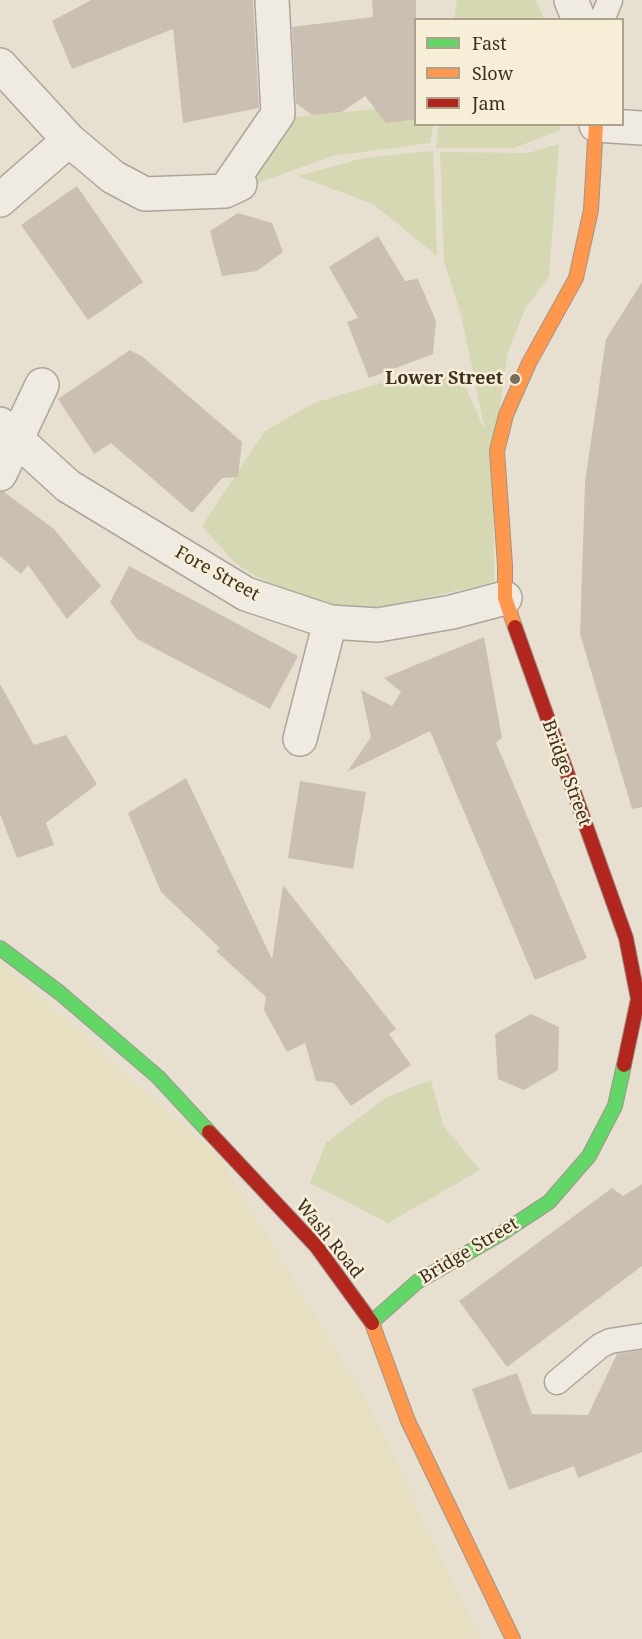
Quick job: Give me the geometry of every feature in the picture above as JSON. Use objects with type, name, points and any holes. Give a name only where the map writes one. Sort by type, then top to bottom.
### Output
[{"type":"street","points":[[0,65],[69,140],[113,177],[145,194],[232,187],[278,114],[272,0]]},
{"type":"street","points":[[571,0],[578,18]]},
{"type":"street","name":"Bridge Street","points":[[372,1322],[417,1282],[502,1233],[549,1202],[589,1156],[615,1106],[638,999],[626,938],[505,598],[497,451],[506,415],[576,278],[591,210],[596,126]]},
{"type":"street","points":[[611,126],[642,128]]},
{"type":"street","points":[[0,200],[69,140]]},
{"type":"street","points":[[0,474],[9,431],[42,385]]},
{"type":"street","name":"Fore Street","points":[[9,431],[68,486],[246,594],[330,622],[378,625],[452,612],[505,598]]},
{"type":"street","points":[[300,740],[330,622]]},
{"type":"street","name":"Wash Road","points":[[0,948],[60,993],[158,1077],[316,1246],[372,1322],[408,1421],[513,1639]]},
{"type":"lane","points":[[603,18],[610,0]]},
{"type":"lane","points":[[557,1382],[600,1346],[610,1341],[642,1336]]},
{"type":"shaded area","points":[[0,960],[221,1159],[370,1406],[480,1639],[0,1639]]},
{"type":"green space","points":[[457,0],[536,0],[544,18],[454,18]]},
{"type":"green space","points":[[414,99],[414,126],[433,126],[430,143],[333,156],[234,191],[286,118],[412,105]]},
{"type":"green space","points":[[439,126],[559,126],[560,130],[514,148],[436,148]]},
{"type":"green space","points":[[559,144],[549,277],[526,307],[507,355],[493,457],[494,582],[386,607],[310,608],[236,564],[202,526],[265,431],[314,403],[384,382],[435,372],[465,386],[485,431],[461,315],[444,261],[440,152],[528,153]]},
{"type":"green space","points":[[433,151],[437,256],[373,204],[298,176],[364,158]]},
{"type":"green space","points":[[431,1080],[443,1125],[480,1170],[388,1223],[310,1183],[326,1143],[387,1097]]},
{"type":"building","points":[[91,0],[253,0],[259,108],[183,123],[173,29],[72,69],[52,21]]},
{"type":"building","points":[[372,0],[416,0],[414,119],[386,123],[365,96],[342,112],[312,115],[296,103],[292,27],[373,17]]},
{"type":"building","points":[[77,186],[143,282],[88,320],[21,225]]},
{"type":"building","points":[[238,213],[272,223],[283,252],[257,271],[222,276],[210,231]]},
{"type":"building","points":[[378,236],[405,281],[418,279],[436,321],[433,354],[369,378],[347,322],[358,318],[329,267]]},
{"type":"building","points":[[642,282],[642,807],[632,809],[580,634],[585,482],[606,339]]},
{"type":"building","points":[[130,350],[143,357],[242,442],[238,477],[222,478],[192,513],[111,443],[94,454],[58,399]]},
{"type":"building","points":[[0,492],[4,492],[54,529],[101,586],[67,619],[28,565],[21,574],[0,556]]},
{"type":"building","points":[[129,566],[298,656],[270,709],[137,639],[110,602]]},
{"type":"building","points":[[484,637],[502,738],[496,743],[587,958],[535,980],[430,731],[347,772],[371,737],[361,690],[392,706],[401,692],[384,678]]},
{"type":"building","points":[[0,684],[34,745],[66,735],[97,784],[46,823],[54,845],[17,858],[0,814]]},
{"type":"building","points":[[186,778],[272,959],[283,885],[396,1029],[389,1034],[411,1065],[351,1106],[334,1083],[316,1081],[305,1043],[287,1052],[264,1010],[266,997],[216,951],[220,948],[161,892],[128,813]]},
{"type":"building","points":[[300,781],[366,792],[353,869],[288,858]]},
{"type":"building","points":[[531,1014],[559,1027],[558,1070],[524,1090],[498,1079],[495,1034]]},
{"type":"building","points":[[642,1184],[642,1266],[507,1367],[459,1301],[612,1188],[623,1196]]},
{"type":"building","points":[[642,1350],[642,1452],[578,1478],[574,1466],[509,1490],[472,1389],[517,1373],[532,1414],[588,1415],[617,1354]]},
{"type":"traffic: fast","points":[[0,948],[60,993],[158,1077],[209,1132]]},
{"type":"traffic: fast","points":[[372,1322],[417,1282],[502,1233],[549,1202],[589,1156],[615,1106],[624,1065]]},
{"type":"traffic: slow","points":[[515,627],[505,598],[497,451],[506,415],[529,363],[576,278],[591,210],[596,126]]},
{"type":"traffic: slow","points":[[372,1323],[408,1421],[513,1639]]},
{"type":"traffic: jam","points":[[515,627],[626,938],[638,999],[624,1065]]},
{"type":"traffic: jam","points":[[209,1132],[316,1246],[372,1323]]},
{"type":"place","name":"Lower Street","points":[[515,379]]}]
